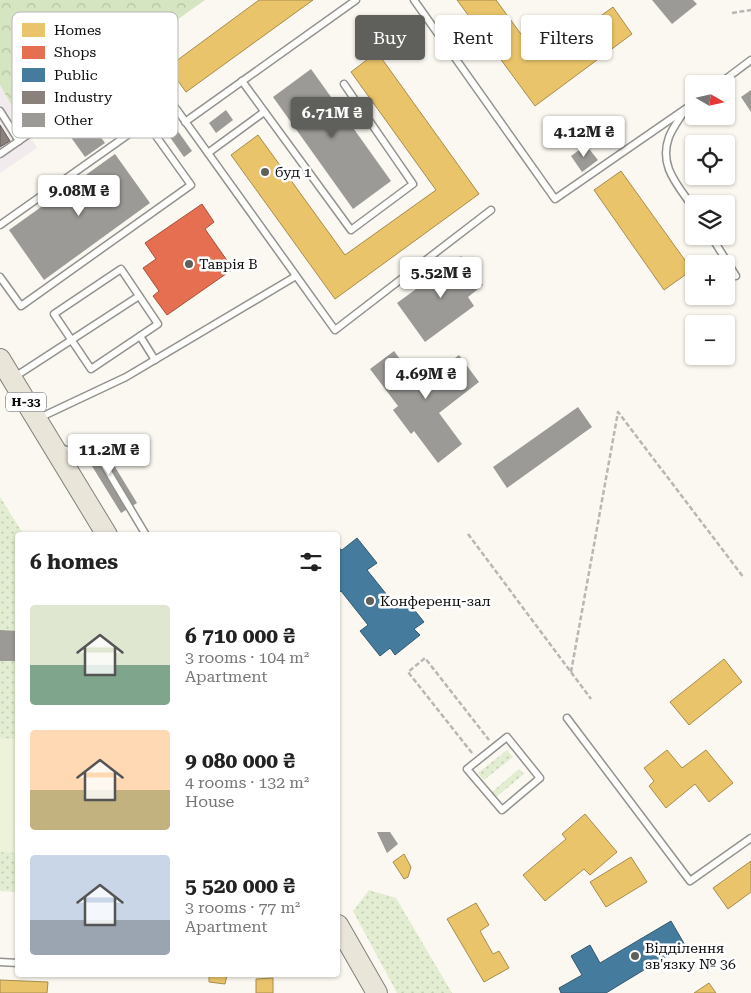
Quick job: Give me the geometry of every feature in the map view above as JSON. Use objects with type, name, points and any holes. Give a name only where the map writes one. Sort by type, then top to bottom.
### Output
[{"type":"main road","name":"Н-33","points":[[0,359],[105,532]]},
{"type":"main road","points":[[340,928],[377,993]]},
{"type":"lane","points":[[185,122],[356,0]]},
{"type":"lane","points":[[414,0],[555,199],[684,110]]},
{"type":"lane","points":[[731,75],[751,60]]},
{"type":"lane","points":[[242,81],[351,230],[413,184],[344,84]]},
{"type":"lane","points":[[684,110],[669,136],[665,160],[668,170],[685,196]]},
{"type":"lane","points":[[0,111],[12,131]]},
{"type":"lane","points":[[178,112],[336,330],[491,210]]},
{"type":"lane","points":[[208,153],[264,112]]},
{"type":"lane","points":[[0,154],[22,138]]},
{"type":"lane","points":[[0,226],[124,138]]},
{"type":"lane","points":[[0,277],[21,306],[191,185],[157,138]]},
{"type":"lane","points":[[717,245],[736,276]]},
{"type":"lane","points":[[121,269],[158,324],[140,336],[91,369],[54,314],[121,269]]},
{"type":"lane","points":[[36,419],[126,377],[296,276]]},
{"type":"lane","points":[[12,379],[140,296]]},
{"type":"lane","points":[[140,336],[155,360]]},
{"type":"lane","points":[[52,445],[103,463],[144,532]]},
{"type":"lane","points":[[567,718],[690,881],[751,838]]},
{"type":"lane","points":[[507,737],[540,778],[502,810],[468,769],[478,761],[507,737]]},
{"type":"lane","points":[[0,962],[15,963]]},
{"type":"path","points":[[732,13],[751,10]]},
{"type":"path","points":[[571,672],[618,412],[744,578]]},
{"type":"path","points":[[468,534],[592,699]]},
{"type":"path","points":[[478,761],[408,672],[425,658],[495,747]]},
{"type":"shaded area","points":[[0,85],[12,105],[12,138],[31,138],[37,148],[0,173]]},
{"type":"green space","points":[[0,0],[205,0],[178,19],[178,12],[12,12],[12,106],[0,85]]},
{"type":"green space","points":[[0,497],[22,532],[15,532],[15,892],[0,891]]},
{"type":"green space","points":[[0,738],[15,739],[15,853],[0,852]]},
{"type":"green space","points":[[507,750],[513,757],[484,780],[478,773]]},
{"type":"green space","points":[[519,769],[524,774],[496,797],[492,792]]},
{"type":"green space","points":[[369,890],[396,898],[452,993],[397,993],[353,911]]},
{"type":"building: Homes","points":[[259,0],[313,0],[186,92],[178,81],[178,60]]},
{"type":"building: Homes","points":[[457,0],[496,0],[507,15],[468,15]]},
{"type":"building: Homes","points":[[613,7],[632,34],[612,49],[612,15],[602,15]]},
{"type":"building: Homes","points":[[511,20],[521,34],[521,60],[597,60],[535,106],[501,60],[511,60]]},
{"type":"building: Homes","name":"буд 1","points":[[367,60],[383,60],[479,194],[335,299],[231,155],[258,135],[345,255],[436,190],[351,72]]},
{"type":"building: Homes","points":[[621,171],[685,260],[685,275],[664,290],[594,190]]},
{"type":"building: Homes","points":[[724,659],[742,682],[689,725],[670,702]]},
{"type":"building: Homes","points":[[667,750],[682,768],[706,750],[733,783],[709,802],[695,784],[666,808],[649,786],[654,781],[644,768]]},
{"type":"building: Homes","points":[[585,814],[617,852],[590,875],[584,869],[545,901],[523,875],[566,839],[562,834]]},
{"type":"building: Homes","points":[[404,854],[411,867],[408,877],[404,879],[393,862]]},
{"type":"building: Homes","points":[[631,857],[647,882],[606,907],[590,882]]},
{"type":"building: Homes","points":[[751,861],[751,892],[728,909],[713,888]]},
{"type":"building: Homes","points":[[476,903],[489,925],[480,931],[493,954],[499,951],[509,968],[484,982],[447,919]]},
{"type":"building: Homes","points":[[209,977],[227,977],[225,984],[209,982]]},
{"type":"building: Homes","points":[[273,978],[273,993],[256,993],[256,979]]},
{"type":"building: Homes","points":[[0,980],[48,982],[47,993],[0,993]]},
{"type":"building: Homes","points":[[709,983],[716,993],[694,993]]},
{"type":"building: Shops","name":"Таврія В","points":[[202,204],[214,222],[205,229],[233,269],[167,315],[153,296],[159,291],[143,268],[156,259],[145,243]]},
{"type":"building: Public","name":"Конференц-зал","points":[[357,538],[377,563],[367,570],[395,605],[404,597],[424,622],[414,629],[420,635],[395,655],[390,648],[380,656],[360,631],[368,625],[340,592],[340,549],[342,550]]},
{"type":"building: Public","points":[[671,921],[685,945],[606,993],[561,993],[559,988],[582,975],[571,956],[590,945],[600,963]]},
{"type":"building: Industry","points":[[0,125],[10,141],[0,147]]},
{"type":"building: Other","points":[[652,0],[693,0],[697,4],[672,24]]},
{"type":"building: Other","points":[[311,69],[391,181],[353,209],[273,97]]},
{"type":"building: Other","points":[[751,90],[751,112],[741,97]]},
{"type":"building: Other","points":[[226,110],[233,120],[216,133],[209,123]]},
{"type":"building: Other","points":[[178,131],[192,151],[184,157],[170,138],[178,138]]},
{"type":"building: Other","points":[[71,138],[101,138],[105,143],[85,157]]},
{"type":"building: Other","points":[[586,145],[598,160],[582,172],[571,156]]},
{"type":"building: Other","points":[[115,154],[150,203],[44,280],[9,230]]},
{"type":"building: Other","points":[[461,256],[483,285],[468,297],[474,306],[425,342],[397,303]]},
{"type":"building: Other","points":[[394,351],[419,385],[459,355],[479,382],[439,413],[462,444],[438,463],[414,431],[411,434],[393,410],[398,406],[370,369]]},
{"type":"building: Other","points":[[578,407],[592,427],[507,488],[493,467]]},
{"type":"building: Other","points":[[98,439],[137,503],[121,513],[82,450]]},
{"type":"building: Other","points":[[0,630],[15,631],[15,661],[0,661]]},
{"type":"building: Other","points":[[377,832],[390,832],[398,844],[387,853]]},
{"type":"place","name":"буд 1","points":[[265,172]]},
{"type":"place","name":"Таврія В","points":[[189,264]]},
{"type":"place","name":"Конференц-зал","points":[[370,601]]},
{"type":"place","name":"Відділення зв'язку № 36","points":[[635,956]]}]
